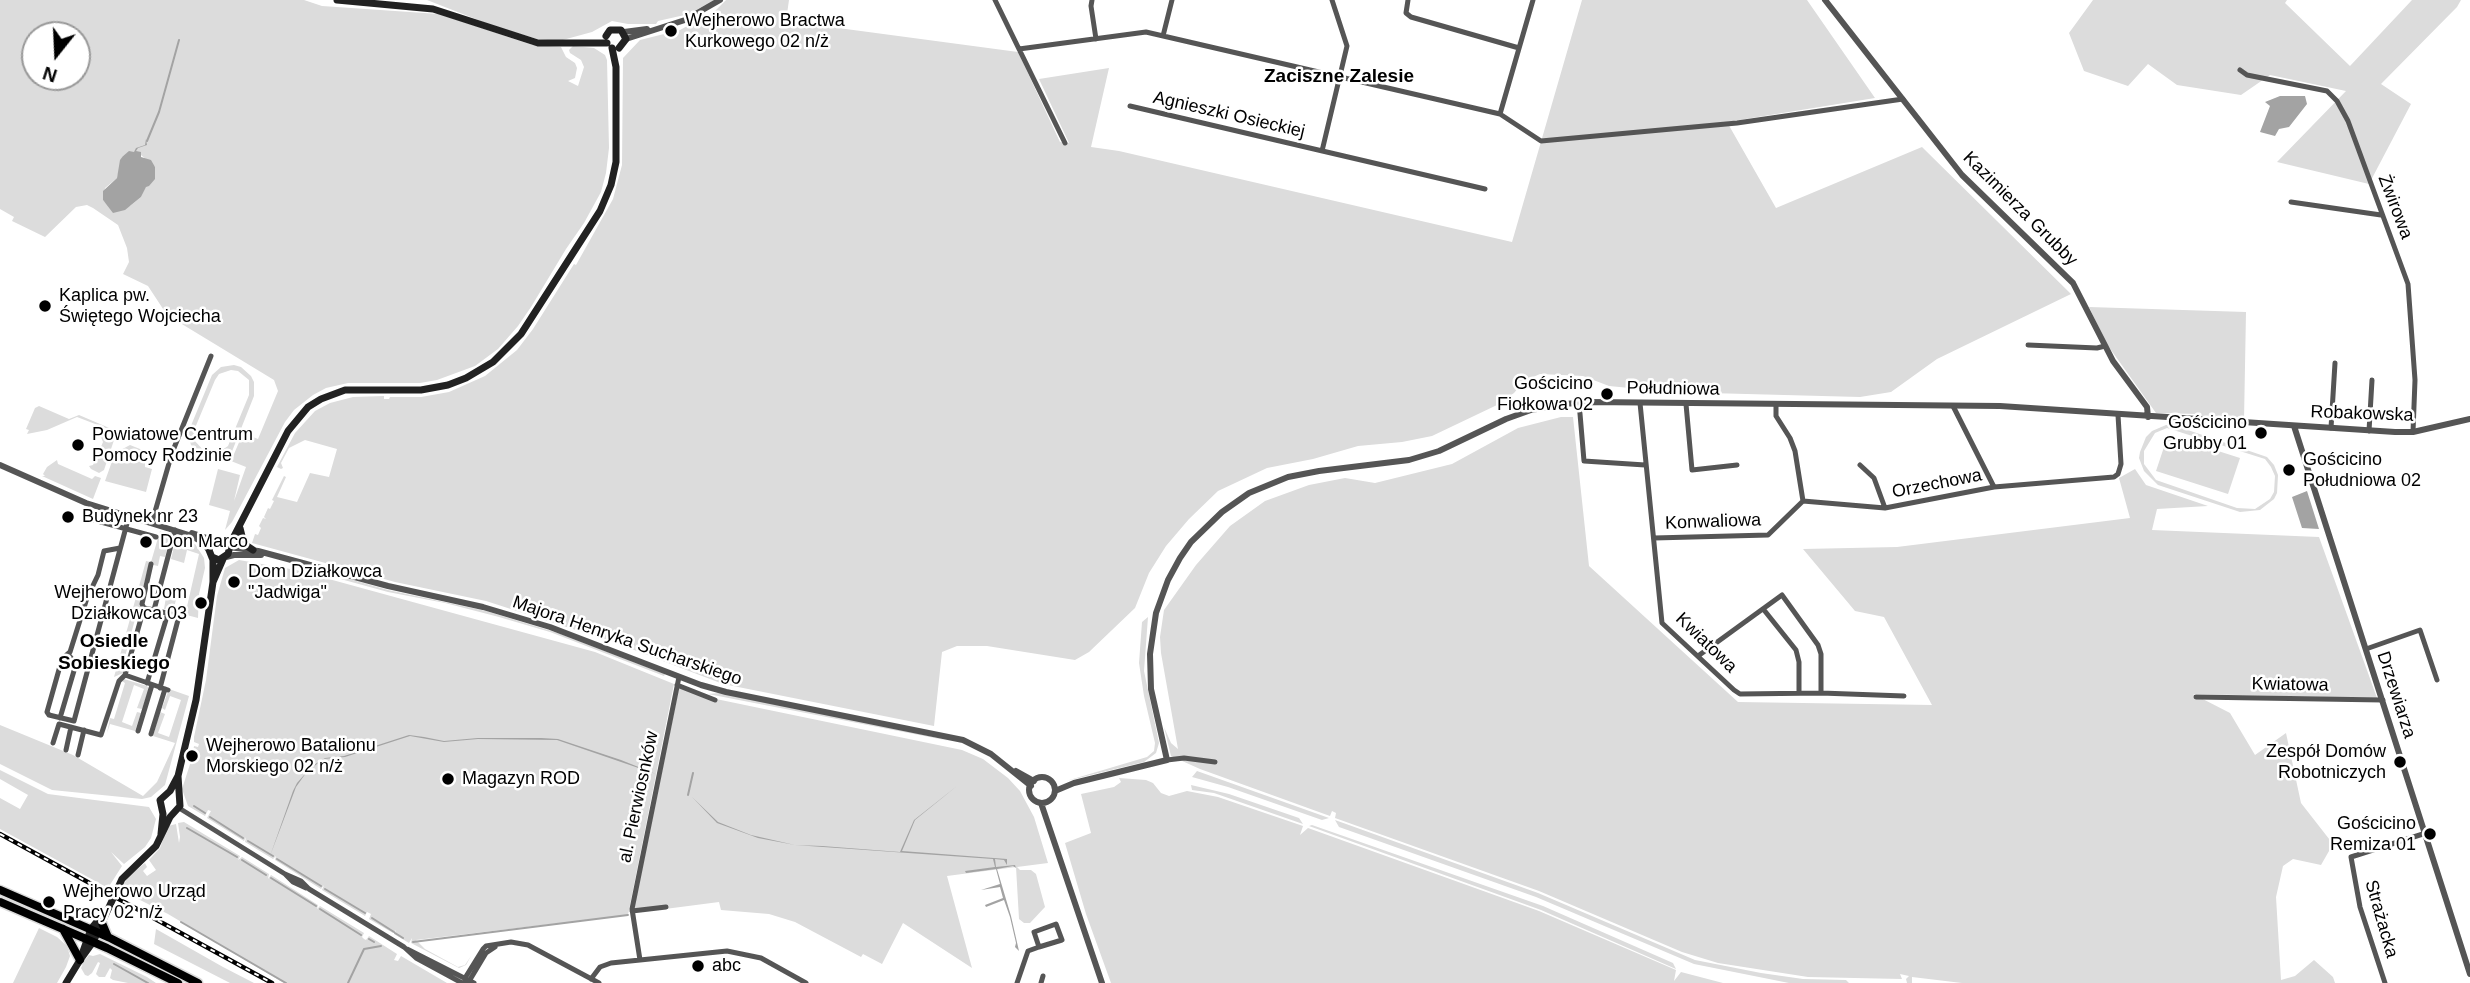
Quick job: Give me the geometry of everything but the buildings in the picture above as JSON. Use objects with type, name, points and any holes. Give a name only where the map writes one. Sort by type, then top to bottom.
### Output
[{"type":"main road","points":[[212,583],[288,431],[303,411],[317,401],[345,390],[421,390],[448,385],[493,362],[517,340],[609,193],[615,162],[616,67],[611,43],[614,28],[625,36],[611,43],[538,43],[433,9],[337,0]]},
{"type":"main road","points":[[161,834],[161,797],[169,793],[178,776],[196,700],[212,583],[211,544],[239,525]]},
{"type":"main road","points":[[239,525],[242,538],[253,550]]},
{"type":"main road","points":[[218,540],[229,547]]},
{"type":"main road","points":[[211,554],[224,558]]},
{"type":"main road","points":[[66,983],[122,878],[151,852],[177,810],[178,776]]},
{"type":"main road","points":[[169,793],[179,798]]},
{"type":"main road","points":[[162,808],[166,812],[177,810]]},
{"type":"main road","points":[[0,890],[108,937],[198,983]]},
{"type":"main road","points":[[0,902],[178,983]]},
{"type":"main road","points":[[94,931],[102,923],[105,912]]},
{"type":"main road","points":[[102,923],[108,937]]},
{"type":"main road","points":[[63,929],[79,960]]},
{"type":"street","points":[[625,36],[685,20],[720,0]]},
{"type":"street","points":[[995,0],[1065,143]]},
{"type":"street","points":[[1092,0],[1096,39]]},
{"type":"street","points":[[1163,36],[1171,0]]},
{"type":"street","points":[[1322,151],[1347,46],[1332,0]]},
{"type":"street","points":[[1408,0],[1406,13],[1411,17],[1519,48]]},
{"type":"street","points":[[1500,114],[1533,0]]},
{"type":"street","name":"Kazimierza Grubby","points":[[1825,0],[1962,175],[2073,283],[2105,346],[2147,407],[2148,417]]},
{"type":"street","points":[[1019,49],[1146,32],[1500,114],[1541,142],[1714,126],[1903,99]]},
{"type":"street","name":"Żwirowa","points":[[2240,70],[2247,75],[2327,91],[2337,101],[2348,121],[2408,284],[2415,380],[2413,432]]},
{"type":"street","name":"Agnieszki Osieckiej","points":[[1130,106],[1485,189]]},
{"type":"street","points":[[2291,202],[2381,215]]},
{"type":"street","points":[[2028,345],[2097,348],[2105,346]]},
{"type":"street","points":[[152,522],[172,453],[211,356]]},
{"type":"street","points":[[2331,428],[2335,363]]},
{"type":"street","points":[[2369,431],[2372,380]]},
{"type":"street","points":[[1579,402],[1584,461],[1645,465]]},
{"type":"street","name":"Południowa","points":[[1167,760],[1152,689],[1151,640],[1160,601],[1180,558],[1212,520],[1249,494],[1276,481],[1302,474],[1409,460],[1439,451],[1518,414],[1579,402],[2000,406],[2294,426]]},
{"type":"street","name":"Kwiatowa","points":[[1640,403],[1662,623],[1740,694],[1904,696]]},
{"type":"street","points":[[1686,404],[1692,470],[1737,465]]},
{"type":"street","points":[[1776,405],[1776,416],[1795,451],[1803,501]]},
{"type":"street","points":[[1953,406],[1994,487]]},
{"type":"street","name":"Orzechowa","points":[[1803,501],[1885,508],[1994,487],[2114,477],[2121,464],[2118,415]]},
{"type":"street","name":"Robakowska","points":[[2294,426],[2413,432],[2470,419]]},
{"type":"street","name":"Drzewiarza","points":[[2294,426],[2470,974]]},
{"type":"street","points":[[0,465],[91,505],[197,538],[211,554]]},
{"type":"street","points":[[1860,465],[1874,478],[1885,508]]},
{"type":"street","name":"Konwaliowa","points":[[1654,538],[1768,536],[1803,501]]},
{"type":"street","points":[[91,505],[88,515],[90,519],[156,537]]},
{"type":"street","points":[[120,548],[106,548],[103,551],[98,575],[68,654],[62,660],[47,712],[49,715],[74,721],[129,516]]},
{"type":"street","points":[[178,531],[218,540]]},
{"type":"street","points":[[154,610],[178,531]]},
{"type":"street","name":"Majora Henryka Sucharskiego","points":[[229,547],[270,554],[388,586],[452,598],[528,620],[590,641],[680,677],[734,694],[951,737],[975,745],[1033,783]]},
{"type":"street","name":"Majora Henryka Sucharskiego","points":[[224,558],[237,554],[270,554]]},
{"type":"street","points":[[53,743],[59,724],[102,734],[119,681],[125,674],[144,608],[142,603],[152,564]]},
{"type":"street","points":[[1698,656],[1782,595],[1818,645],[1821,654],[1821,693]]},
{"type":"street","points":[[144,608],[179,616],[164,689],[151,734]]},
{"type":"street","points":[[1764,610],[1796,650],[1799,662],[1799,693]]},
{"type":"street","points":[[138,731],[168,613]]},
{"type":"street","points":[[2366,649],[2420,630],[2437,680]]},
{"type":"street","points":[[60,718],[76,664],[68,654]]},
{"type":"street","points":[[125,674],[164,689]]},
{"type":"street","name":"al. Pierwiosnków","points":[[639,960],[633,913],[637,879],[680,677]]},
{"type":"street","points":[[677,685],[715,700]]},
{"type":"street","name":"Kwiatowa","points":[[2196,697],[2383,700]]},
{"type":"street","points":[[66,750],[71,727]]},
{"type":"street","points":[[78,755],[84,730]]},
{"type":"street","points":[[1055,788],[1167,760],[1181,758],[1215,762]]},
{"type":"street","points":[[1044,803],[1032,797],[1033,783],[1045,778],[1055,788]]},
{"type":"street","points":[[1044,803],[1053,797],[1055,788]]},
{"type":"street","points":[[1044,803],[1048,825],[1102,983]]},
{"type":"street","points":[[177,810],[298,879],[309,889],[404,948],[418,953],[467,982],[483,949],[515,942],[526,944],[599,983]]},
{"type":"street","name":"Strażacka","points":[[2385,983],[2360,907],[2351,857],[2426,833]]},
{"type":"street","points":[[633,913],[666,907]]},
{"type":"street","points":[[1017,983],[1028,951],[1062,940],[1056,924],[1034,932],[1039,947]]},
{"type":"street","points":[[591,979],[595,972],[605,965],[737,951],[761,958],[806,983]]},
{"type":"shaded area","points":[[0,0],[304,0],[322,6],[439,14],[533,45],[561,47],[577,68],[575,78],[568,81],[578,86],[584,67],[581,60],[570,53],[569,50],[573,46],[594,48],[605,55],[607,60],[609,148],[601,192],[518,326],[498,349],[475,366],[437,380],[420,383],[348,383],[326,388],[313,395],[294,410],[285,422],[232,522],[225,530],[230,511],[209,505],[218,469],[240,475],[234,501],[246,467],[231,461],[243,433],[258,439],[278,391],[274,380],[167,315],[148,286],[123,274],[129,262],[118,225],[93,208],[87,205],[76,207],[45,237],[12,221],[14,217],[0,209]],"holes":[[[127,153],[141,155],[155,167],[141,197],[130,206],[110,207],[103,200],[105,188],[117,178],[123,156]]]},
{"type":"shaded area","points":[[427,0],[714,0],[689,14],[658,21],[656,24],[612,21],[592,32],[559,41],[537,39],[491,25]]},
{"type":"shaded area","points":[[726,0],[789,0],[786,21],[1018,52],[1060,142],[1069,143],[1039,79],[1109,68],[1091,147],[1119,151],[1512,242],[1582,0],[1807,0],[1875,98],[1727,122],[1776,208],[1922,147],[2071,294],[1937,359],[1891,392],[1860,397],[1671,392],[1609,386],[1583,376],[1540,374],[1524,381],[1514,393],[1497,405],[1432,436],[1358,446],[1267,468],[1218,491],[1189,519],[1166,546],[1149,573],[1135,608],[1089,652],[1075,660],[987,646],[957,646],[942,652],[934,726],[723,684],[616,643],[486,601],[395,582],[252,543],[255,534],[258,535],[263,518],[266,519],[264,517],[284,476],[286,477],[277,497],[297,502],[310,473],[329,477],[337,449],[305,440],[289,448],[281,463],[283,468],[277,467],[295,433],[315,411],[330,403],[353,397],[384,396],[384,399],[389,399],[449,392],[485,376],[517,350],[574,264],[576,265],[613,199],[622,165],[623,58],[640,40],[680,30],[715,11]]},
{"type":"shaded area","points":[[2093,0],[2287,0],[2285,3],[2350,66],[2412,0],[2461,0],[2381,84],[2411,104],[2369,184],[2277,162],[2346,91],[2270,75],[2241,95],[2177,85],[2148,64],[2128,86],[2084,71],[2069,33]]},
{"type":"shaded area","points":[[2280,96],[2305,96],[2307,104],[2289,127],[2279,129],[2275,136],[2260,132],[2270,106],[2265,102]]},
{"type":"shaded area","points":[[146,139],[147,145],[136,151],[141,152],[141,157],[151,160],[155,167],[155,179],[146,187],[141,197],[125,210],[113,213],[103,200],[103,191],[117,178],[123,156],[129,151],[134,152],[136,148],[145,145]]},
{"type":"shaded area","points":[[2089,307],[2246,312],[2244,420],[2203,418],[2197,414],[2156,413],[2106,343]]},
{"type":"shaded area","points":[[221,367],[241,367],[254,382],[254,396],[229,459],[224,455],[207,458],[200,455],[191,445],[188,434],[212,375]],"holes":[[[238,371],[249,380],[249,395],[228,446],[219,452],[205,452],[194,440],[195,428],[219,374]]]},
{"type":"shaded area","points":[[39,406],[69,419],[79,415],[120,431],[116,432],[77,417],[47,430],[27,434],[29,430],[26,429],[35,408]]},
{"type":"shaded area","points":[[1561,417],[1573,417],[1589,566],[1738,702],[1932,705],[1884,617],[1855,611],[1803,549],[1897,547],[2130,518],[2119,478],[2135,469],[2146,485],[2208,506],[2157,509],[2152,530],[2319,537],[2377,698],[2193,694],[2230,713],[2255,755],[2286,733],[2301,803],[2333,844],[2321,865],[2293,859],[2283,866],[2276,897],[2281,980],[2295,976],[2314,960],[2333,977],[2335,983],[1962,983],[1912,977],[1912,983],[1907,983],[1909,976],[1900,974],[1902,979],[1808,977],[1718,963],[1682,952],[1539,891],[1335,818],[1336,813],[1332,811],[1330,816],[1171,756],[1164,727],[1171,743],[1178,749],[1161,653],[1160,637],[1164,610],[1196,565],[1230,526],[1265,501],[1309,485],[1345,478],[1375,483],[1452,464],[1518,428]]},
{"type":"shaded area","points":[[2166,425],[2176,426],[2267,457],[2278,475],[2274,499],[2260,510],[2240,512],[2158,485],[2144,471],[2139,458],[2146,437]],"holes":[[[2167,428],[2265,459],[2275,476],[2274,492],[2270,499],[2255,509],[2237,508],[2156,480],[2144,464],[2144,451],[2155,433]]]},
{"type":"shaded area","points":[[94,430],[114,440],[104,470],[99,473],[89,466],[93,465],[97,456],[95,453],[98,454],[103,442],[101,437],[92,437]]},
{"type":"shaded area","points":[[2168,435],[2240,458],[2228,494],[2156,471]]},
{"type":"shaded area","points":[[130,445],[145,451],[145,467],[152,469],[146,492],[105,481],[115,453]]},
{"type":"shaded area","points":[[57,460],[58,464],[92,479],[95,476],[101,478],[93,499],[42,476],[45,476],[43,474],[47,467]]},
{"type":"shaded area","points":[[2307,491],[2319,529],[2302,528],[2292,497]]},
{"type":"shaded area","points":[[160,531],[170,537],[165,557],[160,556],[158,566],[149,564],[140,600],[141,608],[138,608],[123,673],[114,677],[146,561],[151,562]]},
{"type":"shaded area","points":[[176,539],[195,544],[204,558],[198,618],[164,609],[167,591],[177,594],[174,609],[186,611],[199,554],[187,550],[184,563],[171,559]]},
{"type":"shaded area","points":[[239,560],[296,570],[595,652],[674,684],[628,915],[416,940],[425,949],[458,967],[465,965],[471,956],[466,965],[459,968],[411,943],[412,938],[409,943],[394,934],[396,930],[393,933],[369,919],[371,914],[367,912],[365,916],[322,890],[324,885],[321,889],[275,860],[276,856],[273,859],[245,842],[246,837],[244,841],[207,818],[211,811],[208,810],[205,816],[188,806],[182,789],[194,746],[198,747],[199,744],[194,742],[194,737],[206,680],[217,596],[225,568]]},
{"type":"shaded area","points":[[293,566],[304,566],[388,590],[486,611],[558,633],[665,674],[664,676],[550,632],[499,617],[388,592]]},
{"type":"shaded area","points":[[1148,617],[1144,671],[1159,743],[1156,753],[1144,762],[1066,781],[1147,757],[1154,751],[1155,743],[1139,663],[1142,622]]},
{"type":"shaded area","points":[[124,679],[149,689],[142,709],[137,708],[144,689],[134,685],[122,722],[132,726],[137,712],[141,713],[135,731],[110,724],[107,733],[110,718],[114,719]]},
{"type":"shaded area","points":[[679,688],[716,699],[962,750],[983,759],[1020,791],[1034,817],[1048,863],[1017,867],[1036,874],[1045,907],[1030,923],[1019,919],[1016,867],[947,876],[972,968],[903,923],[882,964],[863,954],[861,957],[795,922],[769,914],[721,910],[719,902],[665,909],[634,909]]},
{"type":"shaded area","points":[[169,689],[189,696],[165,785],[151,797],[142,799],[52,790],[0,764],[0,725],[73,755],[143,796],[157,782],[175,743],[153,736],[160,712],[165,714],[158,733],[169,737],[181,700],[170,696],[165,710],[162,708]]},
{"type":"shaded area","points":[[719,693],[916,733],[950,741],[708,694]]},
{"type":"shaded area","points":[[409,735],[444,741],[478,738],[541,738],[558,739],[656,774],[557,740],[478,739],[444,742],[410,736],[345,757],[323,759],[344,756]]},
{"type":"shaded area","points":[[322,760],[306,773],[296,787],[270,856],[297,783],[312,766]]},
{"type":"shaded area","points":[[0,770],[48,794],[149,807],[156,819],[151,838],[145,847],[124,864],[111,852],[122,866],[108,888],[0,829],[0,798],[20,809],[28,795],[0,779]]},
{"type":"shaded area","points":[[1197,771],[1329,818],[1322,820],[1192,777]]},
{"type":"shaded area","points":[[1119,778],[1146,780],[1153,783],[1161,793],[1169,796],[1187,791],[1218,797],[1303,826],[1300,835],[1308,828],[1539,911],[1676,970],[1674,981],[1681,972],[1723,983],[1111,983],[1086,914],[1065,843],[1091,833],[1081,794],[1114,787],[1121,782]]},
{"type":"shaded area","points":[[1191,785],[1229,794],[1299,818],[1303,824],[1214,793],[1192,790]]},
{"type":"shaded area","points":[[957,786],[915,820],[902,851],[1007,859],[1007,865],[1004,860],[995,859],[996,867],[1015,865],[1016,868],[1013,866],[997,869],[1019,951],[1015,947],[1004,900],[986,907],[985,905],[1003,898],[1000,887],[981,890],[1000,884],[996,869],[965,871],[995,867],[993,859],[795,845],[900,852],[914,820]]},
{"type":"shaded area","points":[[692,797],[718,822],[751,835],[795,845],[758,838],[717,823]]},
{"type":"shaded area","points":[[1335,820],[1538,893],[1695,960],[1761,973],[1803,979],[1846,980],[1849,983],[1789,983],[1694,964],[1536,897],[1339,827]]},
{"type":"shaded area","points":[[184,822],[240,856],[238,860],[242,857],[269,874],[268,879],[271,875],[318,905],[317,909],[320,906],[364,933],[364,939],[369,936],[397,954],[394,960],[398,961],[401,956],[447,983],[284,983],[136,898],[136,895],[120,890],[129,876],[145,863],[147,867],[143,871],[147,876],[156,870],[149,860],[160,848],[168,826],[176,824],[179,843],[178,823]]},
{"type":"shaded area","points":[[1309,826],[1543,906],[1673,963],[1676,969],[1541,910]]},
{"type":"shaded area","points":[[39,928],[57,937],[67,946],[70,956],[66,967],[57,983],[13,983]]},
{"type":"shaded area","points":[[156,929],[254,983],[230,983],[154,944]]},
{"type":"shaded area","points":[[100,954],[156,983],[113,980],[110,978],[110,968],[105,977],[99,977],[96,974],[100,963],[98,962],[92,973],[85,975],[81,968],[85,960],[89,955]]},
{"type":"waterway","points":[[147,141],[159,112],[179,40]]},
{"type":"waterway","points":[[688,795],[693,773]]},
{"type":"waterway","points":[[194,806],[205,813]]},
{"type":"waterway","points":[[210,817],[243,838]]},
{"type":"waterway","points":[[187,828],[237,857]]},
{"type":"waterway","points":[[248,841],[273,856]]},
{"type":"waterway","points":[[277,859],[321,886]]},
{"type":"waterway","points":[[242,860],[266,875]]},
{"type":"waterway","points":[[271,878],[316,906]]},
{"type":"waterway","points":[[325,889],[365,913]]},
{"type":"waterway","points":[[320,909],[361,935]]},
{"type":"waterway","points":[[413,942],[628,915]]},
{"type":"waterway","points":[[372,918],[394,932]]},
{"type":"waterway","points":[[181,922],[286,983]]},
{"type":"waterway","points":[[395,933],[403,938]]},
{"type":"waterway","points":[[369,939],[374,942]]},
{"type":"waterway","points":[[348,983],[364,949],[381,946]]},
{"type":"waterway","points":[[114,964],[148,983]]},
{"type":"railway","points":[[0,834],[272,983]]},
{"type":"place","name":"Wejherowo Bractwa Kurkowego 02 n/ż","points":[[671,31]]},
{"type":"place","name":"Kaplica pw. Świętego Wojciecha","points":[[45,306]]},
{"type":"place","name":"Gościcino Fiołkowa 02","points":[[1607,394]]},
{"type":"place","name":"Gościcino Grubby 01","points":[[2261,433]]},
{"type":"place","name":"Powiatowe Centrum Pomocy Rodzinie","points":[[78,445]]},
{"type":"place","name":"Gościcino Południowa 02","points":[[2289,470]]},
{"type":"place","name":"Budynek nr 23","points":[[68,517]]},
{"type":"place","name":"Don Marco","points":[[146,542]]},
{"type":"place","name":"Dom Działkowca \"Jadwiga\"","points":[[234,582]]},
{"type":"place","name":"Wejherowo Dom Działkowca 03","points":[[201,603]]},
{"type":"place","name":"Wejherowo Batalionu Morskiego 02 n/ż","points":[[192,756]]},
{"type":"place","name":"Zespół Domów Robotniczych","points":[[2400,762]]},
{"type":"place","name":"Magazyn ROD","points":[[448,779]]},
{"type":"place","name":"Gościcino Remiza 01","points":[[2430,834]]},
{"type":"place","name":"Wejherowo Urząd Pracy 02 n/ż","points":[[49,902]]},
{"type":"place","name":"abc","points":[[698,966]]},
{"type":"district","name":"Zaciszne Zalesie","points":[[1339,77]]},
{"type":"district","name":"Osiedle Sobieskiego","points":[[114,653]]}]
